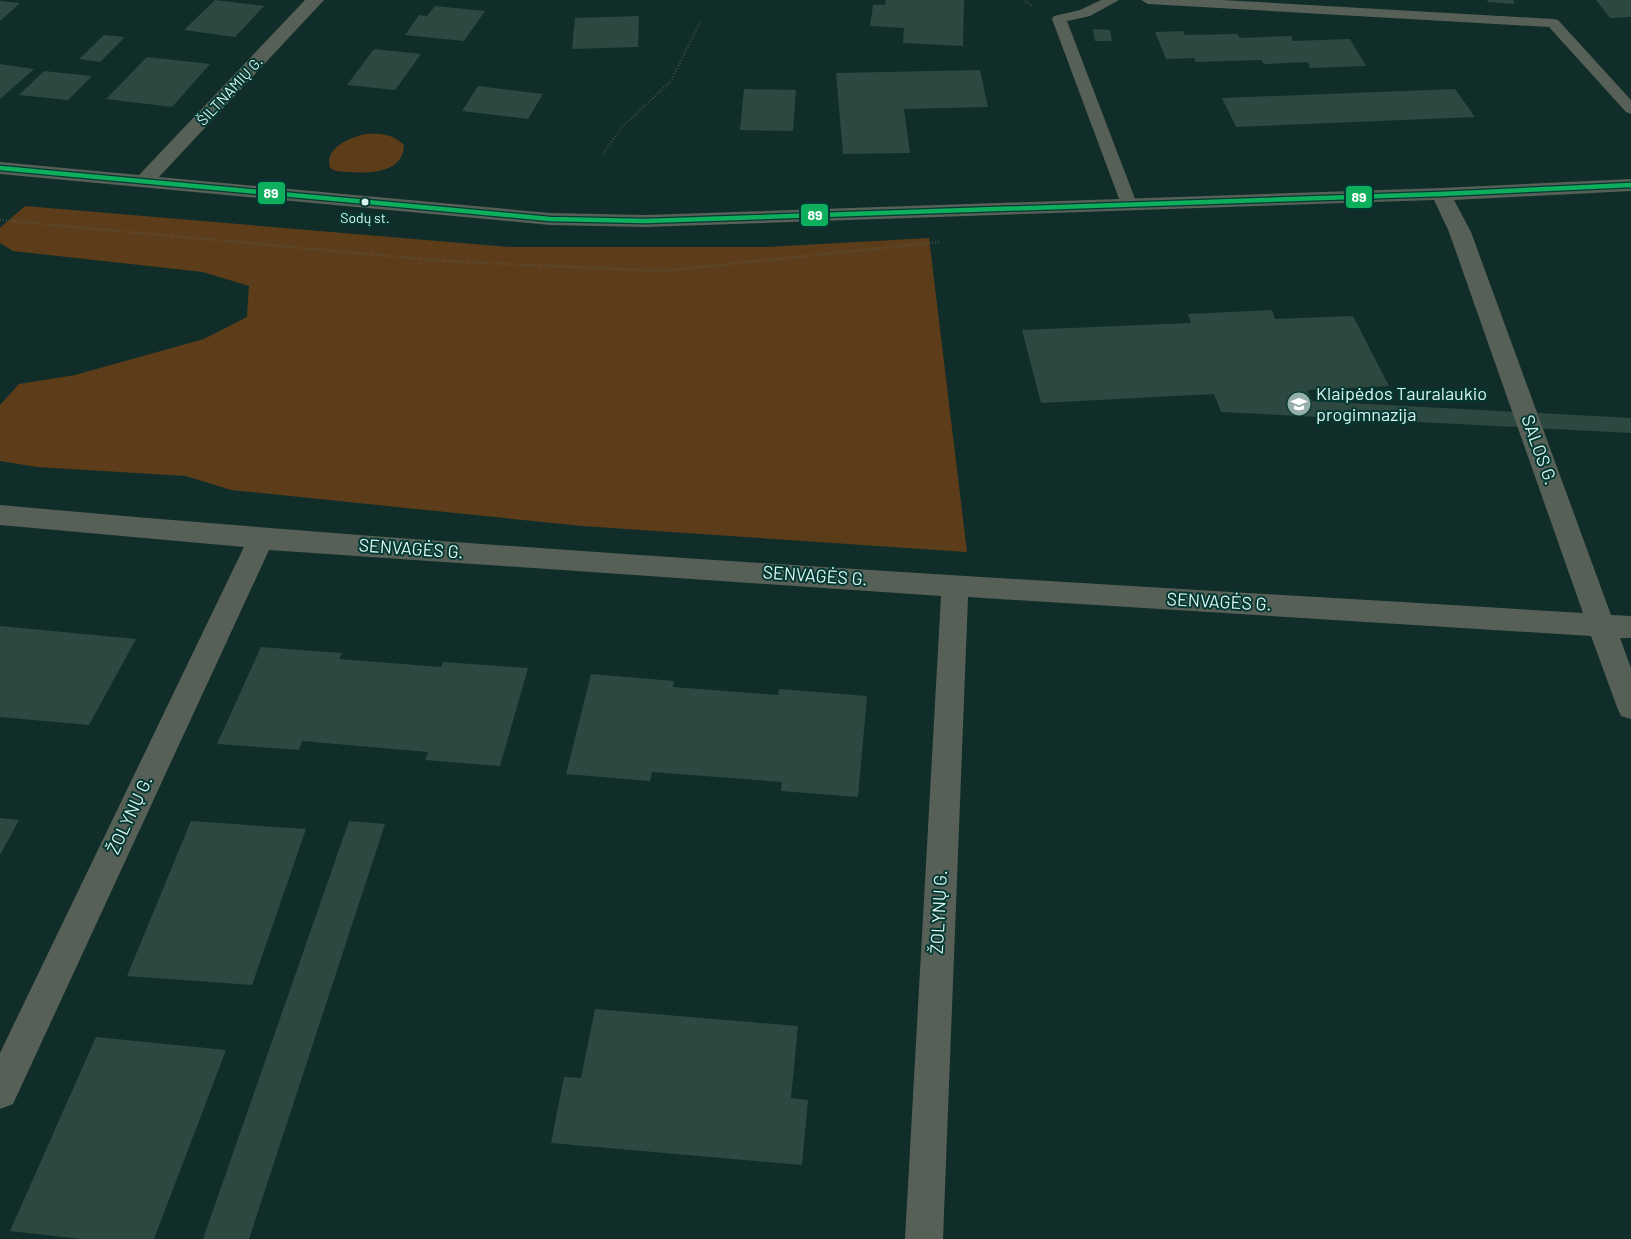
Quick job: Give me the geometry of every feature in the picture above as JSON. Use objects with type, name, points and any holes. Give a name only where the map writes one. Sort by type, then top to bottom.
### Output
[{"type":"street","name":"ŠILTNAMIŲ G.","points":[[144,181],[315,0]]},
{"type":"street","points":[[0,168],[550,219],[656,221],[1441,194],[1631,185]]},
{"type":"street","name":"SALOS G.","points":[[1441,194],[1460,232],[1631,707]]},
{"type":"street","name":"SENVAGĖS G.","points":[[0,514],[261,539],[955,586],[1631,626]]},
{"type":"street","name":"ŽOLYNŲ G.","points":[[0,1091],[261,539]]},
{"type":"street","name":"ŽOLYNŲ G.","points":[[924,1239],[955,586]]},
{"type":"lane","points":[[1112,0],[1086,13],[1059,19],[1129,204]]},
{"type":"lane","points":[[1148,0],[1553,23],[1631,109]]},
{"type":"path","points":[[603,154],[621,128],[642,106],[671,82],[700,22]]},
{"type":"shaded area","points":[[365,134],[386,135],[396,138],[404,145],[402,156],[388,168],[378,171],[336,171],[330,168],[329,161],[331,155],[339,145]]},
{"type":"shaded area","points":[[25,206],[509,247],[767,247],[929,238],[967,552],[582,526],[231,490],[186,476],[37,467],[0,461],[0,405],[19,384],[75,375],[204,339],[247,317],[249,286],[203,272],[13,251],[0,243],[0,228]]},
{"type":"building","points":[[215,0],[264,6],[235,37],[184,30]]},
{"type":"building","points":[[886,0],[964,0],[963,46],[903,43],[904,28],[870,26],[873,5],[885,5]]},
{"type":"building","points":[[1487,0],[1513,0],[1515,4],[1488,2]]},
{"type":"building","points":[[1596,0],[1631,0],[1631,17],[1610,18]]},
{"type":"building","points":[[0,1],[20,3],[0,21]]},
{"type":"building","points":[[435,6],[485,11],[464,41],[405,35],[419,15],[427,16]]},
{"type":"building","points":[[639,16],[638,47],[572,49],[575,18]]},
{"type":"building","points":[[1093,29],[1110,30],[1112,41],[1095,41]]},
{"type":"building","points":[[1183,31],[1185,35],[1237,34],[1240,38],[1291,36],[1293,41],[1350,39],[1366,66],[1310,68],[1308,62],[1264,64],[1261,60],[1196,62],[1194,58],[1166,59],[1155,32]]},
{"type":"building","points":[[104,35],[125,37],[100,62],[79,59]]},
{"type":"building","points":[[374,49],[421,54],[395,90],[347,85]]},
{"type":"building","points":[[147,57],[210,64],[172,107],[106,99]]},
{"type":"building","points":[[0,64],[34,69],[0,99]]},
{"type":"building","points":[[980,70],[988,107],[904,109],[910,153],[843,154],[836,73]]},
{"type":"building","points":[[44,71],[92,76],[68,100],[19,95]]},
{"type":"building","points":[[478,86],[543,94],[528,119],[462,111]]},
{"type":"building","points":[[744,89],[796,90],[793,131],[740,130]]},
{"type":"building","points":[[1455,89],[1475,117],[1236,127],[1222,98]]},
{"type":"building","points":[[1272,310],[1275,319],[1353,316],[1389,386],[1307,390],[1312,401],[1631,418],[1631,433],[1221,412],[1214,394],[1041,403],[1022,330],[1191,323],[1188,314]]},
{"type":"building","points":[[0,626],[136,639],[89,725],[0,717]]},
{"type":"building","points":[[261,647],[342,653],[339,659],[441,667],[443,662],[528,668],[500,766],[425,760],[428,752],[302,741],[299,750],[217,744]]},
{"type":"building","points":[[591,674],[674,681],[673,687],[778,695],[779,689],[867,696],[858,797],[781,791],[782,782],[652,772],[650,781],[566,774]]},
{"type":"building","points":[[0,818],[19,820],[0,855]]},
{"type":"building","points":[[191,821],[306,829],[252,985],[127,976]]},
{"type":"building","points":[[349,821],[385,824],[249,1239],[203,1239]]},
{"type":"building","points":[[595,1009],[798,1026],[791,1098],[808,1100],[802,1165],[551,1143],[564,1077],[581,1078]]},
{"type":"building","points":[[96,1037],[226,1050],[154,1239],[82,1239],[10,1231]]},
{"type":"transit line","name":"89","points":[[0,168],[550,219],[646,221],[1441,194],[1631,185]]},
{"type":"place","name":"Sodų st.","points":[[365,202]]},
{"type":"place","name":"Klaipėdos Tauralaukio progimnazija","points":[[1299,404]]}]
